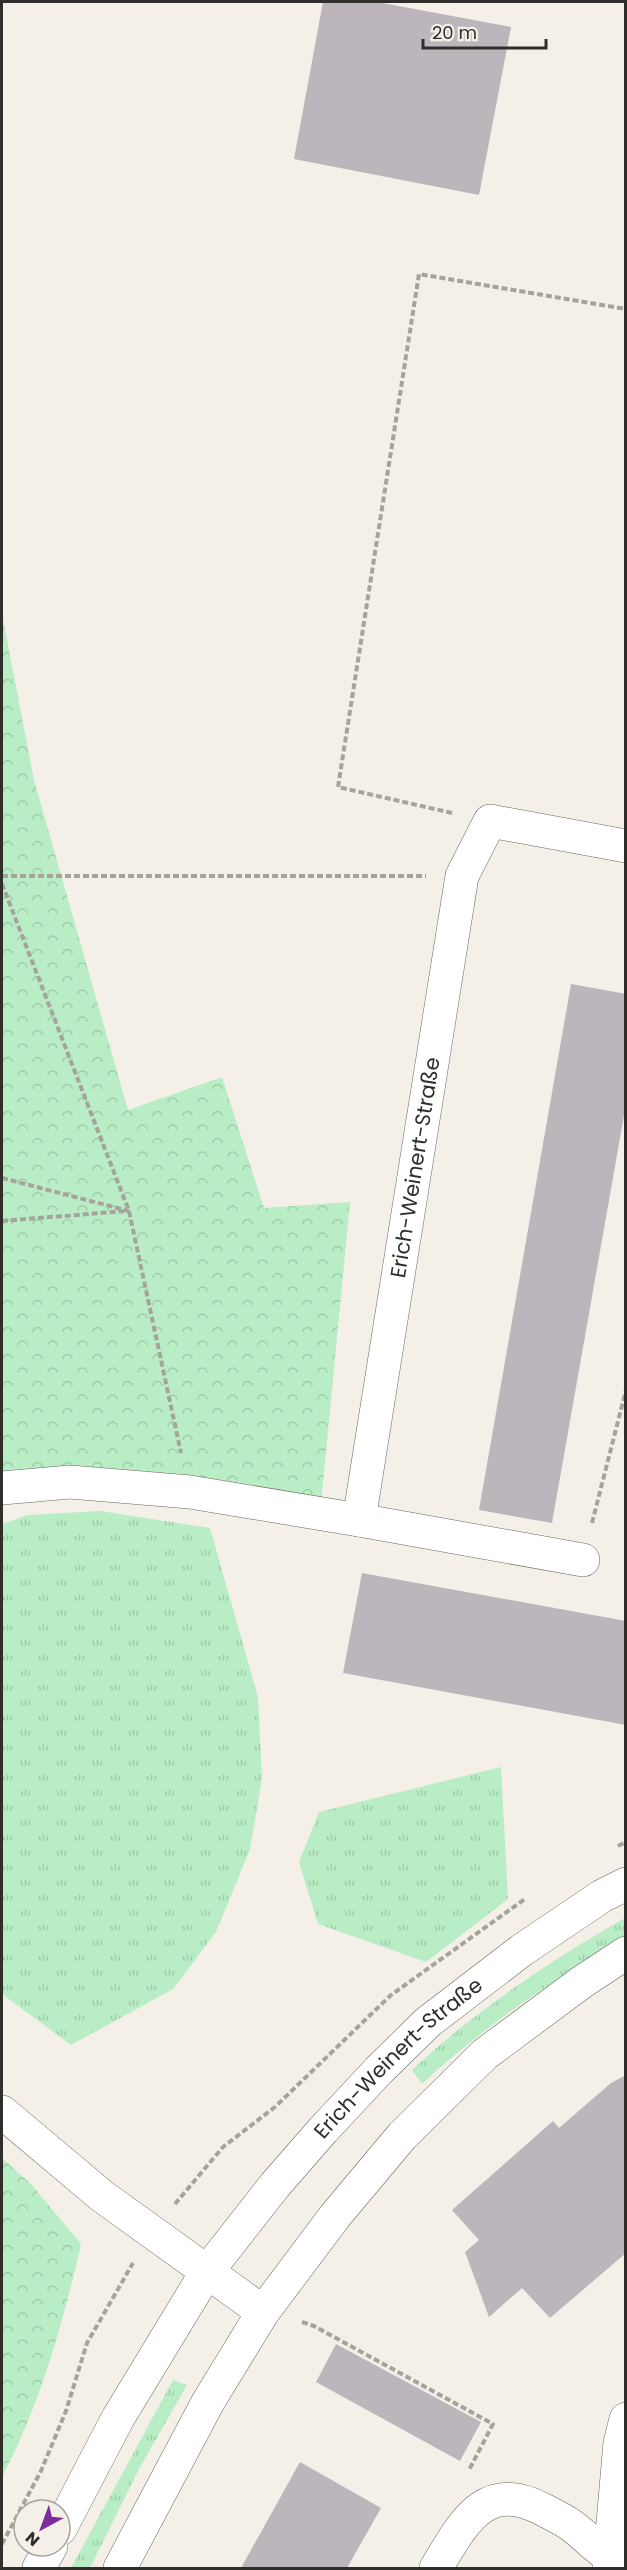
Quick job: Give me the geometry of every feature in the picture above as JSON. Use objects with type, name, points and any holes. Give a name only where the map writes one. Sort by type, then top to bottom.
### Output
[{"type":"street","points":[[490,821],[626,846]]},
{"type":"street","name":"Erich-Weinert-Straße","points":[[358,1520],[462,876],[490,821]]},
{"type":"street","points":[[2,1488],[70,1482],[190,1492],[583,1560]]},
{"type":"street","name":"Erich-Weinert-Straße","points":[[72,2506],[118,2418],[206,2273],[275,2185],[323,2130],[428,2022],[522,1950],[602,1896],[626,1884]]},
{"type":"street","points":[[120,2568],[208,2402],[264,2312],[336,2216],[402,2136],[485,2054],[626,1953]]},
{"type":"street","points":[[2,2112],[102,2196],[206,2273],[264,2312]]},
{"type":"street","points":[[615,2562],[620,2443],[626,2419]]},
{"type":"street","points":[[436,2568],[466,2520],[487,2503],[501,2498],[515,2499],[534,2505],[573,2526],[615,2562]]},
{"type":"path","points":[[490,821],[338,787],[419,274],[626,309]]},
{"type":"path","points":[[2,876],[462,876]]},
{"type":"path","points":[[2,884],[129,1211],[190,1492]]},
{"type":"path","points":[[2,1178],[129,1211]]},
{"type":"path","points":[[2,1221],[129,1211]]},
{"type":"path","points":[[583,1560],[626,1390]]},
{"type":"path","points":[[2,2544],[41,2471],[62,2421],[87,2343],[152,2232]]},
{"type":"path","points":[[264,2312],[314,2326],[493,2424],[468,2470],[487,2503]]},
{"type":"green space","points":[[2,614],[34,780],[128,1110],[222,1077],[264,1208],[350,1202],[320,1514],[2,1487]]},
{"type":"green space","points":[[100,1511],[210,1528],[258,1697],[262,1779],[250,1849],[216,1932],[173,1989],[71,2045],[2,1994],[2,1524],[28,1515]]},
{"type":"green space","points":[[501,1767],[508,1899],[426,1962],[318,1924],[299,1862],[319,1812]]},
{"type":"green space","points":[[625,1918],[625,1939],[519,2005],[494,2023],[422,2084],[412,2070],[436,2048],[514,1988],[569,1951]]},
{"type":"green space","points":[[2,2158],[30,2183],[81,2244],[49,2363],[28,2421],[2,2477]]},
{"type":"green space","points":[[173,2380],[187,2385],[139,2469],[90,2568],[71,2568]]},
{"type":"building","points":[[323,2],[377,2],[511,27],[479,195],[294,159]]},
{"type":"building","points":[[571,984],[626,994],[626,1104],[552,1523],[479,1510]]},
{"type":"building","points":[[362,1573],[626,1621],[626,1725],[343,1673]]},
{"type":"building","points":[[626,2075],[626,2253],[550,2318],[522,2288],[489,2317],[465,2252],[479,2240],[452,2210],[553,2121],[559,2128],[611,2083]]},
{"type":"building","points":[[336,2344],[481,2422],[460,2461],[316,2382]]},
{"type":"building","points":[[300,2462],[381,2508],[347,2568],[241,2568]]}]
